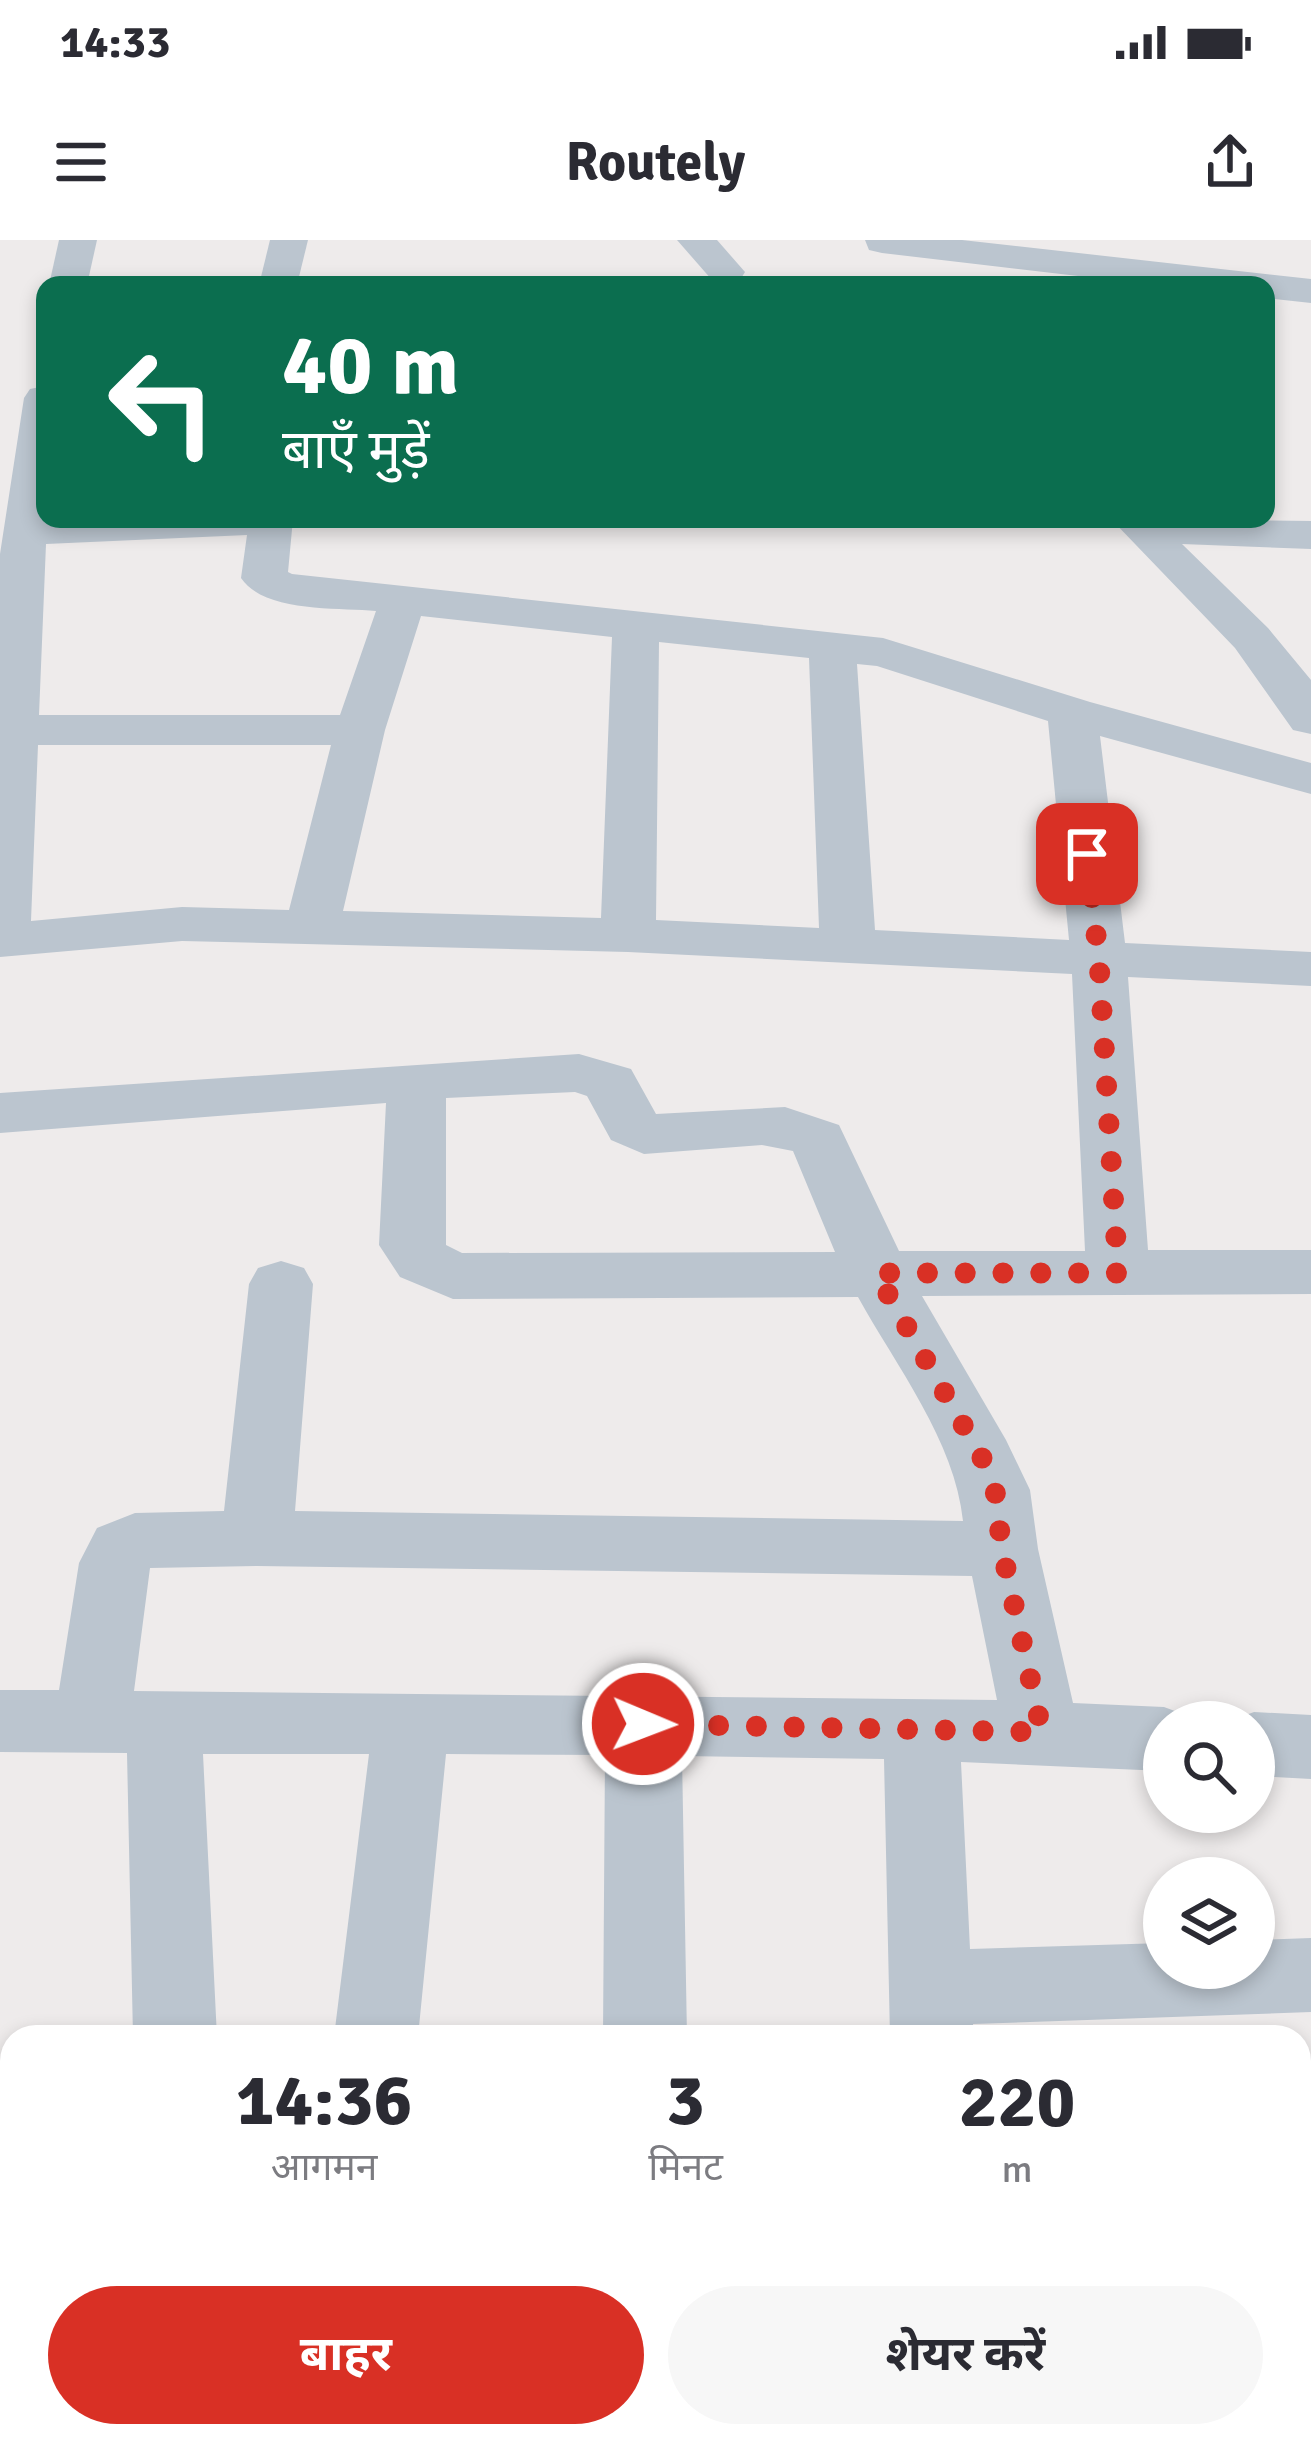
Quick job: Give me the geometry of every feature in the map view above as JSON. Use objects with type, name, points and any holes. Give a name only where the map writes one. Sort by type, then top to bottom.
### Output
[{"type":"street","points":[[70,276],[78,240]]},
{"type":"street","points":[[280,276],[289,240]]},
{"type":"street","points":[[696,240],[726,272]]},
{"type":"street","points":[[881,241],[915,276]]},
{"type":"street","points":[[881,241],[1178,276]]},
{"type":"street","points":[[1275,287],[1311,291]]},
{"type":"street","points":[[36,420],[16,468],[24,531],[1,939],[182,924],[628,935],[1311,969]]},
{"type":"street","points":[[24,531],[91,528]]},
{"type":"street","points":[[270,528],[263,567],[264,578],[272,585],[883,652],[1072,713],[1311,779]]},
{"type":"street","points":[[1141,528],[1223,608],[1306,700]]},
{"type":"street","points":[[1200,528],[1311,535]]},
{"type":"street","points":[[311,929],[360,730],[402,602]]},
{"type":"street","points":[[628,935],[636,622]]},
{"type":"street","points":[[832,643],[848,946]]},
{"type":"street","points":[[1072,713],[1099,961],[1118,1273]]},
{"type":"street","points":[[14,730],[360,730]]},
{"type":"street","points":[[0,1113],[579,1073],[610,1083],[632,1126],[644,1133],[769,1126],[810,1131],[818,1139],[876,1273],[982,1458],[995,1490],[1002,1550],[1042,1732]]},
{"type":"street","points":[[417,1081],[411,1245],[423,1261],[453,1276],[1311,1272]]},
{"type":"street","points":[[257,1538],[281,1284]]},
{"type":"street","points":[[173,2025],[128,1724],[122,1548],[154,1539],[257,1538],[1002,1550]]},
{"type":"street","points":[[0,1721],[643,1724],[1143,1738]]},
{"type":"street","points":[[377,2025],[411,1724]]},
{"type":"street","points":[[643,1724],[645,2025]]},
{"type":"street","points":[[921,1730],[929,2013],[1311,1975]]},
{"type":"street","points":[[1275,1745],[1311,1747]]},
{"type":"route","points":[[643,1724],[1042,1732],[1002,1550],[995,1490],[982,1458],[876,1273],[1118,1273],[1099,961],[1087,854]]}]
